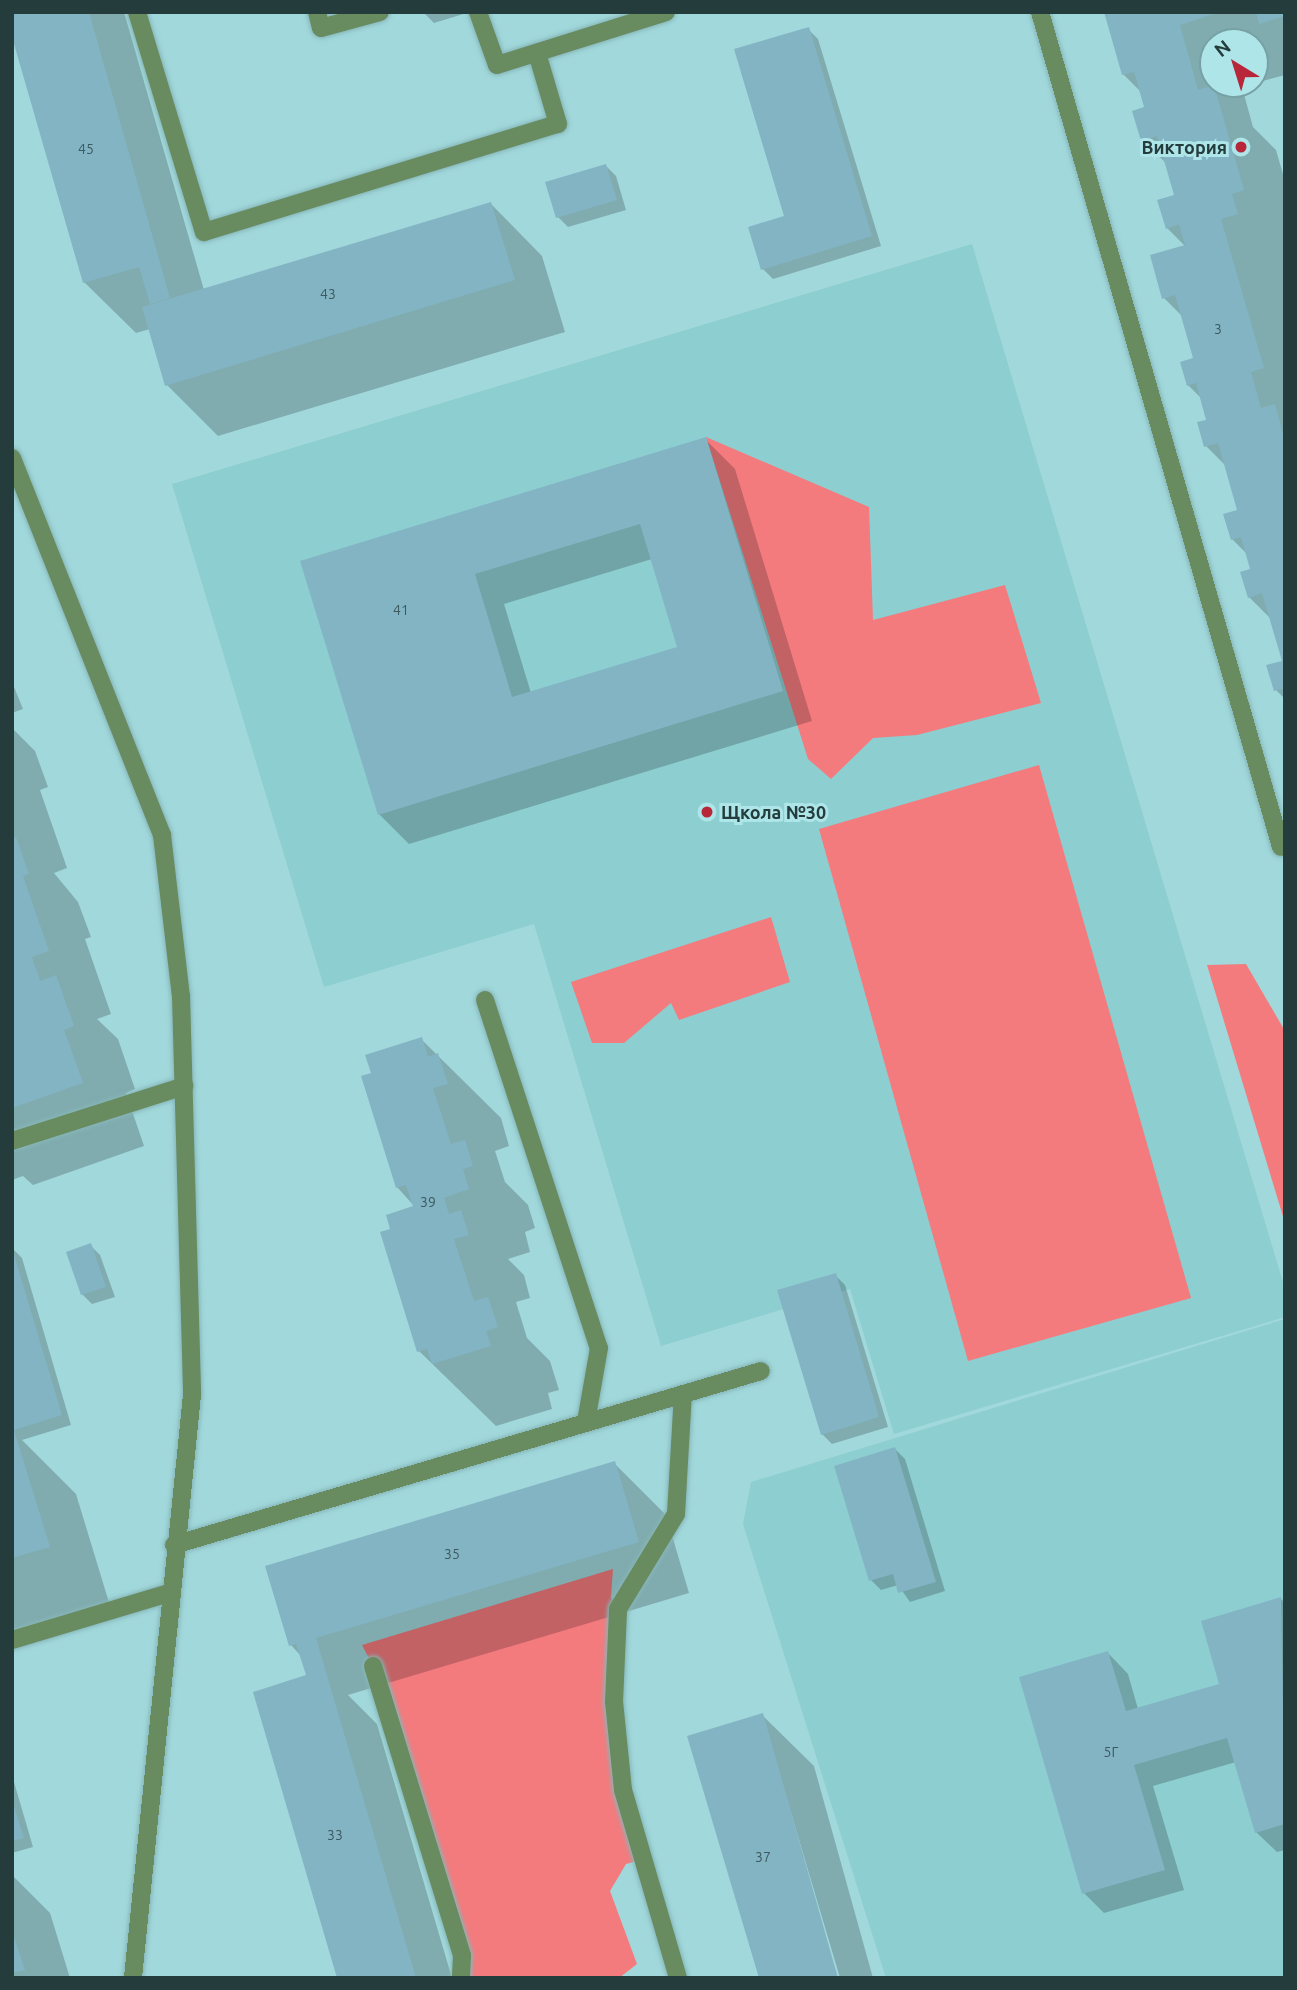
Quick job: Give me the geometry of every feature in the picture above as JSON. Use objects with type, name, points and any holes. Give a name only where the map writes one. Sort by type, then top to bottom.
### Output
[{"type":"street","points":[[137,12],[204,232],[558,124],[537,53]]},
{"type":"street","points":[[317,12],[321,28],[380,12]]},
{"type":"street","points":[[478,12],[497,65],[666,12]]},
{"type":"street","points":[[1040,12],[1283,851]]},
{"type":"street","points":[[12,458],[162,835],[181,996],[192,1395],[169,1593],[134,1978]]},
{"type":"street","points":[[485,1000],[599,1348],[586,1422]]},
{"type":"street","points":[[12,1141],[184,1086]]},
{"type":"street","points":[[174,1545],[761,1371]]},
{"type":"street","points":[[678,1978],[623,1790],[614,1702],[618,1609],[676,1514],[683,1394]]},
{"type":"street","points":[[12,1640],[169,1593]]},
{"type":"street","points":[[373,1666],[462,1955],[461,1978]]},
{"type":"shaded area","name":"Щкола №30","points":[[972,244],[1285,1289],[1285,1317],[894,1434],[850,1289],[661,1346],[534,924],[324,987],[172,484]]},
{"type":"shaded area","points":[[706,437],[869,507],[873,620],[1005,585],[1041,703],[917,735],[873,738],[831,779],[808,759]]},
{"type":"shaded area","points":[[1039,765],[1191,1298],[968,1361],[819,829]]},
{"type":"shaded area","points":[[771,917],[790,982],[679,1020],[671,1003],[624,1043],[592,1043],[571,982]]},
{"type":"shaded area","points":[[1246,964],[1285,1031],[1285,1223],[1207,965]]},
{"type":"shaded area","points":[[1285,1319],[1285,1978],[886,1978],[743,1524],[751,1482]]},
{"type":"shaded area","points":[[613,1569],[611,1597],[618,1609],[614,1702],[644,1859],[626,1864],[610,1891],[637,1964],[619,1978],[461,1978],[373,1666],[362,1645]]},
{"type":"building","points":[[12,12],[89,12],[170,298],[150,304],[139,267],[83,283],[12,37]]},
{"type":"building","points":[[1104,12],[1220,12],[1180,25],[1199,98],[1218,98],[1244,190],[1232,194],[1238,214],[1221,219],[1264,368],[1251,372],[1261,408],[1275,404],[1285,441],[1285,688],[1274,691],[1266,665],[1282,661],[1262,593],[1248,598],[1240,572],[1250,569],[1241,537],[1231,540],[1223,514],[1237,510],[1218,443],[1204,447],[1197,422],[1206,420],[1196,383],[1187,386],[1180,362],[1193,358],[1175,295],[1162,299],[1150,255],[1185,245],[1179,224],[1166,229],[1157,200],[1174,195],[1157,136],[1141,141],[1132,111],[1144,107],[1134,72],[1122,75]]},
{"type":"building","points":[[1256,12],[1285,12],[1285,16],[1259,24]]},
{"type":"building","points":[[809,27],[872,236],[761,270],[748,227],[784,216],[734,49]]},
{"type":"building","points":[[606,164],[617,200],[556,218],[545,182]]},
{"type":"building","points":[[491,202],[515,280],[165,386],[142,307]]},
{"type":"building","points":[[706,437],[783,691],[378,815],[300,561]],"holes":[[[640,524],[677,647],[512,697],[475,574]]]},
{"type":"building","points":[[16,837],[29,874],[23,876],[49,951],[32,957],[40,981],[56,975],[74,1026],[64,1030],[83,1083],[12,1108],[12,838]]},
{"type":"building","points":[[422,1037],[428,1057],[438,1053],[448,1084],[433,1088],[451,1144],[465,1140],[473,1166],[463,1169],[469,1189],[444,1198],[449,1214],[461,1210],[469,1235],[454,1239],[474,1301],[488,1297],[498,1327],[486,1331],[491,1346],[432,1364],[427,1349],[417,1352],[380,1232],[390,1229],[386,1215],[413,1206],[406,1185],[396,1188],[361,1076],[371,1073],[365,1055]]},
{"type":"building","points":[[91,1243],[106,1287],[81,1295],[66,1252]]},
{"type":"building","points":[[12,1248],[62,1415],[14,1430],[50,1547],[12,1558]]},
{"type":"building","points":[[836,1273],[879,1417],[821,1435],[777,1290]]},
{"type":"building","points":[[895,1447],[936,1582],[898,1593],[893,1574],[869,1581],[834,1466]]},
{"type":"building","points":[[615,1461],[639,1542],[316,1638],[416,1978],[337,1978],[253,1692],[306,1675],[296,1644],[289,1646],[265,1566]]},
{"type":"building","points":[[1281,1597],[1285,1824],[1255,1833],[1227,1738],[1134,1765],[1165,1870],[1082,1894],[1019,1677],[1108,1651],[1126,1711],[1219,1684],[1201,1621]]},
{"type":"building","points":[[763,1713],[838,1978],[759,1978],[687,1736]]},
{"type":"building","points":[[12,1800],[24,1838],[12,1841]]},
{"type":"building","points":[[12,1931],[25,1970],[12,1973]]},
{"type":"place","name":"Виктория","points":[[1241,147]]},
{"type":"place","name":"Щкола №30","points":[[707,812]]}]
